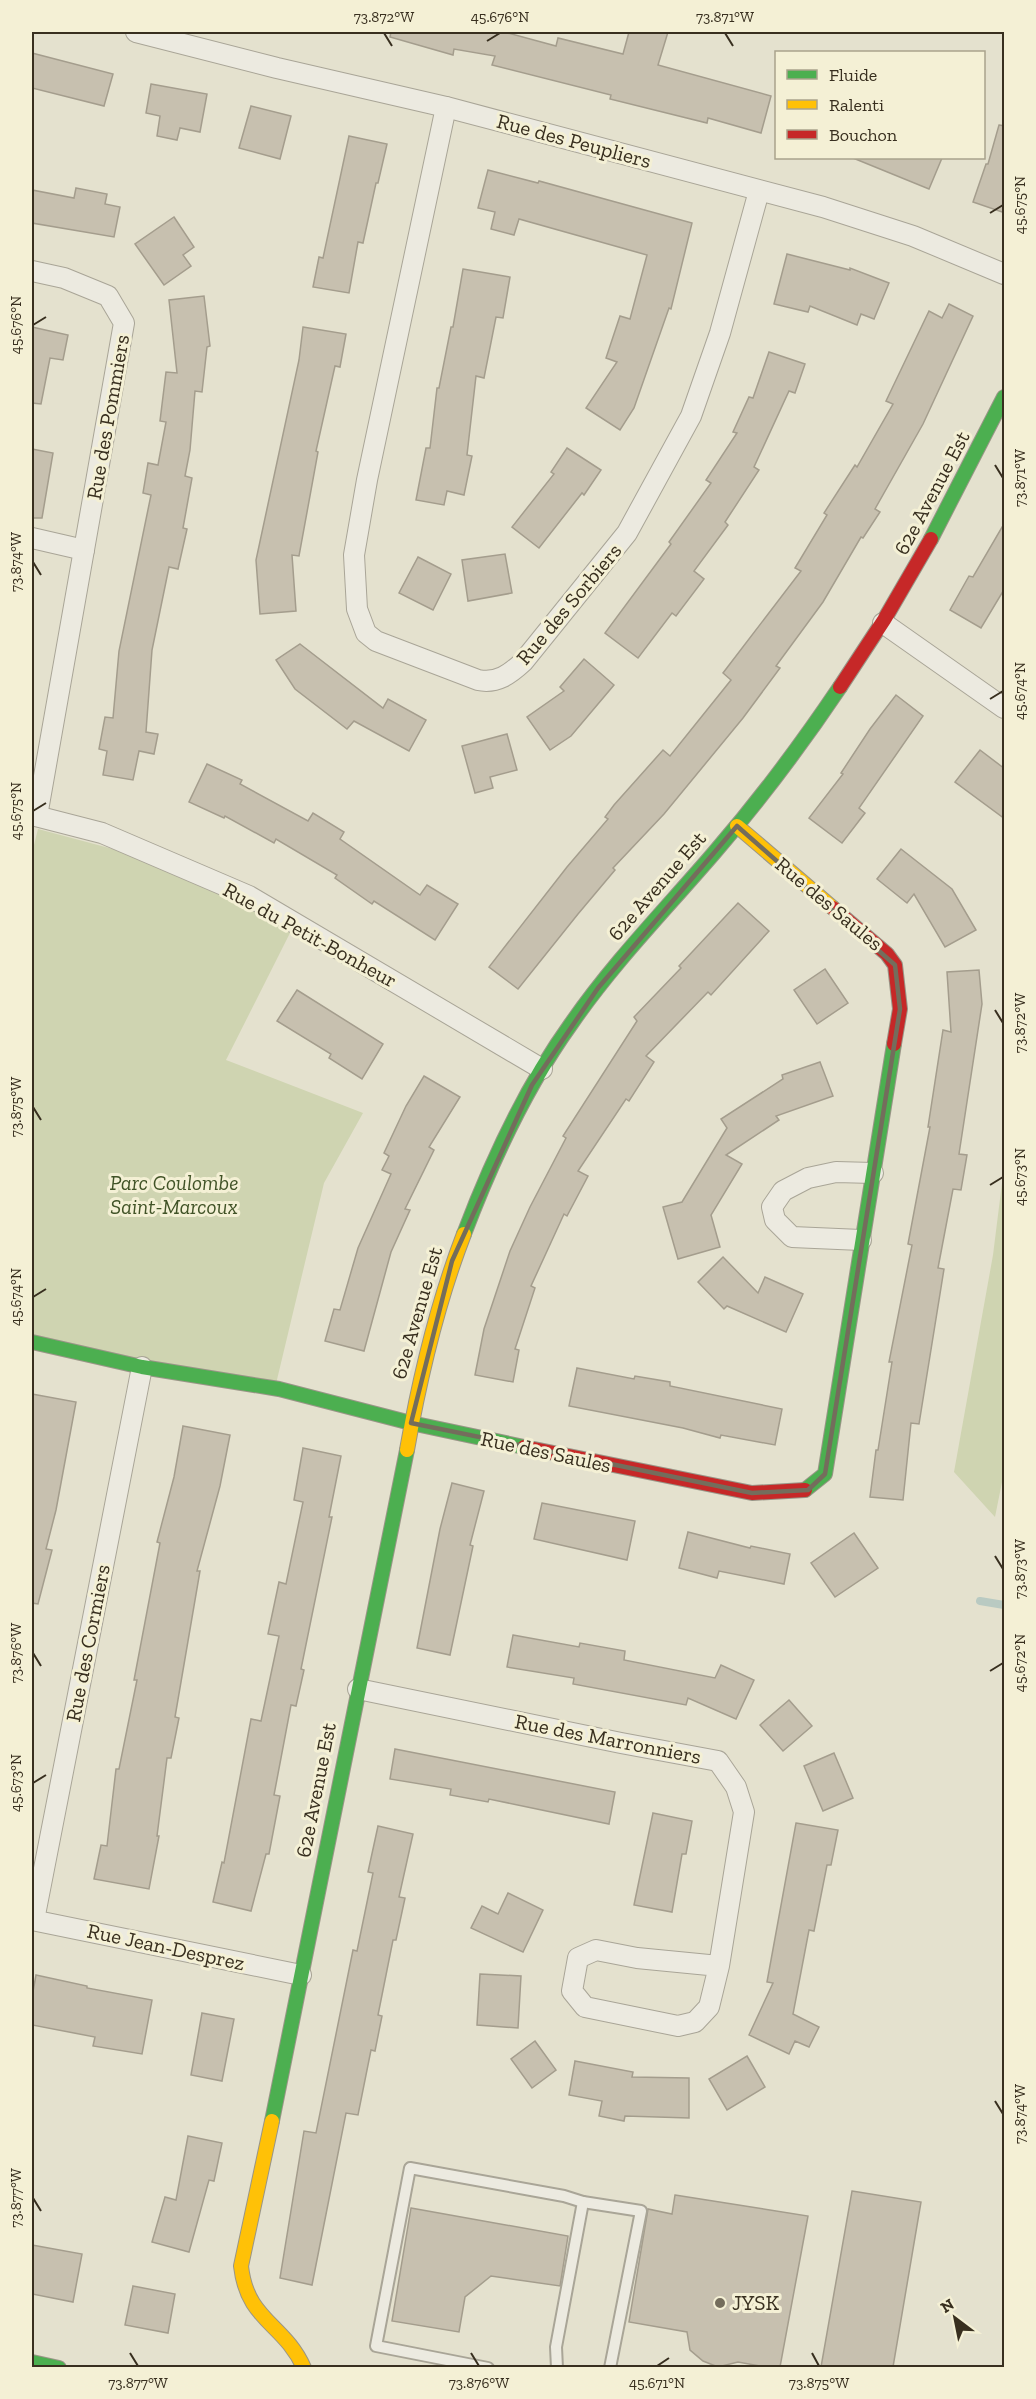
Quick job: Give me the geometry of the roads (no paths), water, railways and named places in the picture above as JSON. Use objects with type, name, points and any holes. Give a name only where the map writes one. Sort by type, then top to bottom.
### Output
[{"type":"street","name":"Rue des Peupliers","points":[[136,32],[277,68],[446,107],[823,207],[893,229],[1005,273]]},
{"type":"street","name":"Rue des Sorbiers","points":[[446,107],[367,480],[354,555],[357,609],[366,633],[376,641],[478,680],[487,682],[503,677],[523,662],[627,533],[691,416],[720,333],[759,191]]},
{"type":"street","name":"Rue des Pommiers","points":[[32,271],[64,278],[108,296],[124,323],[34,816]]},
{"type":"street","name":"62e Avenue Est","points":[[304,2367],[297,2353],[252,2306],[244,2289],[241,2274],[243,2255],[287,2052],[411,1423],[429,1340],[452,1261],[490,1171],[542,1069],[579,1013],[622,958],[737,826],[803,738],[883,623],[946,514],[1005,397]]},
{"type":"street","points":[[32,538],[84,550]]},
{"type":"street","points":[[883,623],[1005,708]]},
{"type":"street","name":"Rue du Petit-Bonheur","points":[[34,816],[102,833],[249,896],[542,1069]]},
{"type":"street","name":"Rue des Saules","points":[[32,1342],[142,1367],[279,1389],[411,1423],[560,1456],[752,1493],[808,1490],[825,1474],[900,1009],[896,965],[887,954],[737,826]]},
{"type":"street","points":[[861,1240],[792,1237],[775,1220],[772,1207],[783,1191],[808,1178],[836,1172],[873,1173]]},
{"type":"street","name":"Rue des Cormiers","points":[[33,1920],[142,1367]]},
{"type":"street","name":"Rue des Marronniers","points":[[358,1689],[718,1761],[736,1787],[744,1812],[718,1965],[709,2007],[695,2022],[678,2026],[585,2007],[572,1991],[578,1958],[596,1950],[637,1958],[718,1965]]},
{"type":"street","name":"Rue Jean-Desprez","points":[[33,1920],[301,1975]]},
{"type":"street","points":[[32,2362],[59,2367]]},
{"type":"lane","points":[[488,2367],[376,2346],[410,2168],[641,2211],[610,2367]]},
{"type":"lane","points":[[556,2367],[556,2347],[583,2202]]},
{"type":"waterway","points":[[980,1601],[1004,1605]]},
{"type":"place","name":"JYSK","points":[[720,2303]]},
{"type":"park label","name":"Parc Coulombe Saint-Marcoux","points":[[174,1195]]}]
